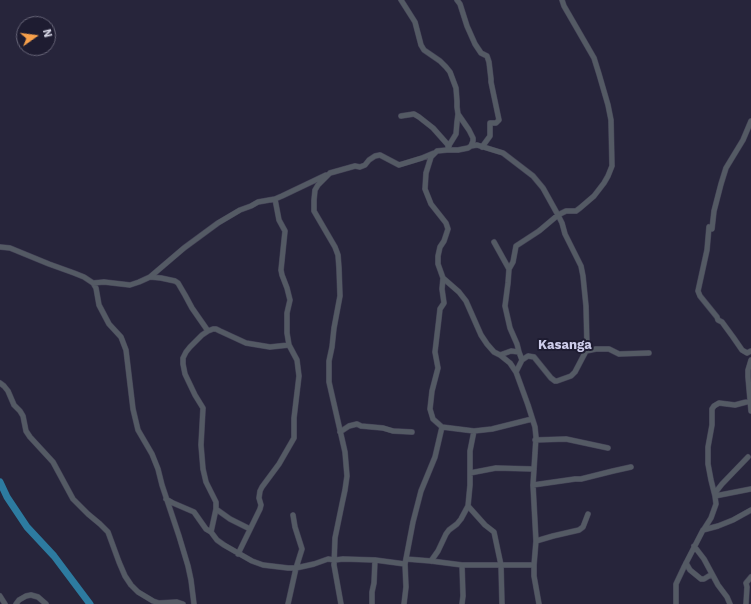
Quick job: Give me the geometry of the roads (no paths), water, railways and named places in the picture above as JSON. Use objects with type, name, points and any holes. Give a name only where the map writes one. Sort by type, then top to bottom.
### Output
[{"type":"street","points":[[402,0],[416,22],[421,45],[424,50],[446,67],[450,72],[456,88],[458,114],[456,134],[448,148]]},
{"type":"street","points":[[458,0],[475,44],[481,53],[487,56],[499,120],[496,123],[490,122],[490,136],[482,147]]},
{"type":"street","points":[[522,360],[510,328],[505,306],[509,269],[513,262],[516,246],[539,231],[558,215],[566,211],[576,211],[594,196],[608,176],[612,166],[611,120],[599,74],[594,58],[562,0]]},
{"type":"street","points":[[402,116],[414,114],[433,128],[448,148]]},
{"type":"street","points":[[458,114],[470,130],[473,138],[471,146]]},
{"type":"street","points":[[751,121],[744,140],[726,168],[721,184],[714,211],[712,229],[709,227],[707,250],[698,291],[700,296],[718,317],[718,320],[722,322],[742,350],[747,353],[751,350]]},
{"type":"street","points":[[93,283],[104,282],[130,285],[139,282],[150,277],[184,248],[218,223],[240,210],[258,202],[275,199],[290,193],[330,173],[354,166],[360,167],[378,155],[399,165],[448,148],[458,150],[477,145],[503,153],[533,176],[543,188],[562,223],[565,234],[581,266],[583,276],[586,306],[587,346],[586,351],[571,376],[555,381],[534,358],[528,356],[522,360],[516,372]]},
{"type":"street","points":[[437,151],[429,162],[426,173],[425,189],[431,204],[446,223],[448,229],[444,241],[440,247],[438,256],[438,264],[443,278],[442,289],[444,303],[440,309],[435,352],[438,368],[432,391],[430,409],[433,419],[442,428],[474,431],[492,429],[532,419]]},
{"type":"street","points":[[330,173],[315,190],[314,207],[316,215],[335,247],[338,255],[340,296],[329,361],[329,382],[345,452],[347,476],[335,538],[334,565],[341,604]]},
{"type":"street","points":[[238,554],[260,509],[260,491],[279,464],[294,438],[294,412],[299,376],[297,360],[289,345],[286,333],[287,313],[290,300],[281,270],[285,231],[279,220],[275,199]]},
{"type":"street","points":[[494,242],[509,269]]},
{"type":"street","points":[[0,247],[10,248],[84,277],[93,283],[100,305],[109,324],[121,337],[126,350],[133,409],[138,430],[158,469],[166,499],[188,566],[194,604]]},
{"type":"street","points":[[150,277],[175,280],[208,331]]},
{"type":"street","points":[[443,278],[464,298],[483,338],[494,352],[510,363],[516,372],[536,431],[533,469],[536,541],[534,576],[539,604]]},
{"type":"street","points":[[210,532],[216,509],[216,502],[206,482],[203,469],[201,445],[203,408],[185,374],[183,358],[190,347],[208,331],[216,329],[246,343],[270,347],[289,345]]},
{"type":"street","points":[[586,351],[609,349],[618,354],[649,353]]},
{"type":"street","points":[[500,355],[511,351],[519,352]]},
{"type":"street","points":[[751,360],[748,370],[751,411]]},
{"type":"street","points":[[0,383],[8,391],[14,405],[23,416],[26,431],[53,462],[73,499],[108,532],[119,562],[131,585],[138,592],[153,601],[160,603],[177,602],[183,604]]},
{"type":"street","points":[[676,604],[676,584],[694,546],[714,511],[716,504],[715,494],[710,479],[708,452],[712,409],[716,404],[736,405],[750,401]]},
{"type":"street","points":[[340,432],[348,426],[357,424],[393,431],[412,432]]},
{"type":"street","points":[[404,604],[406,562],[413,522],[421,491],[435,457],[442,428]]},
{"type":"street","points":[[431,561],[438,551],[446,534],[457,524],[468,506],[470,485],[470,451],[474,431]]},
{"type":"street","points":[[535,440],[566,439],[608,448]]},
{"type":"street","points":[[715,494],[722,484],[748,457]]},
{"type":"street","points":[[533,485],[581,479],[631,467]]},
{"type":"street","points":[[470,474],[496,468],[533,469]]},
{"type":"street","points":[[715,494],[751,489]]},
{"type":"street","points":[[166,499],[194,512],[217,540],[238,554],[263,565],[296,568],[314,564],[328,558],[335,560],[343,559],[406,562],[431,561],[462,565],[534,565]]},
{"type":"street","points":[[468,506],[485,525],[494,532],[501,565],[502,604]]},
{"type":"street","points":[[216,509],[230,519],[250,529]]},
{"type":"street","points":[[704,529],[718,526],[733,520],[751,510]]},
{"type":"street","points":[[536,541],[579,530],[583,527],[588,514]]},
{"type":"street","points":[[288,604],[302,548],[295,527],[293,515]]},
{"type":"street","points":[[694,546],[704,558],[718,585],[728,597],[730,604]]},
{"type":"street","points":[[372,604],[375,560]]},
{"type":"street","points":[[686,563],[690,570],[701,579],[712,574]]},
{"type":"street","points":[[462,565],[462,604]]},
{"type":"street","points":[[746,604],[746,583],[751,577]]},
{"type":"street","points":[[16,604],[19,600],[31,595],[38,597],[46,604]]},
{"type":"street","points":[[0,596],[5,604]]},
{"type":"waterway","points":[[0,482],[7,497],[27,527],[54,556],[90,604]]},
{"type":"district","name":"Kasanga","points":[[565,345]]}]
